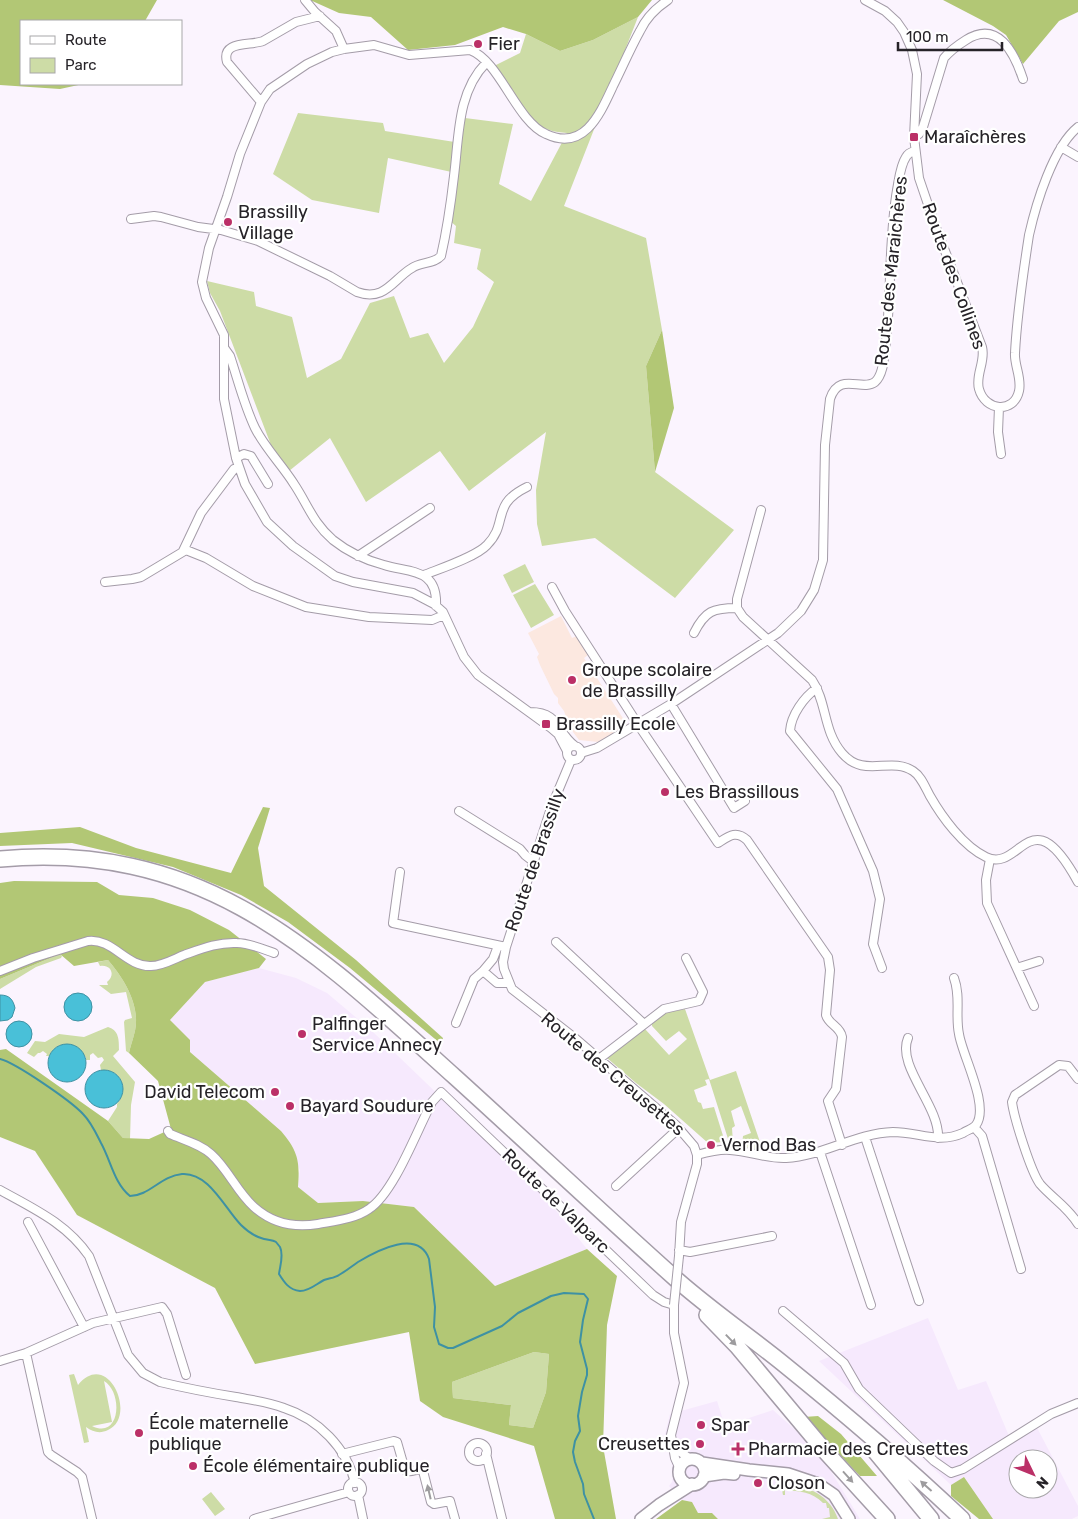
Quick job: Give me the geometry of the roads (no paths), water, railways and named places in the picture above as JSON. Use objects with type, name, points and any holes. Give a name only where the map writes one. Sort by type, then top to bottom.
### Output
[{"type":"highway","points":[[0,859],[44,857],[93,860],[155,872],[210,892],[265,920],[320,959],[354,987],[662,1267],[887,1450],[962,1519]]},
{"type":"highway","points":[[662,1267],[737,1346],[809,1433],[887,1519]]},
{"type":"highway","points":[[800,1378],[860,1435],[931,1519]]},
{"type":"main road","points":[[659,1506],[680,1473],[685,1461],[690,1459],[702,1463],[788,1474],[797,1477],[826,1488],[834,1495],[848,1518]]},
{"type":"main road","points":[[641,1519],[692,1484],[701,1481],[705,1470],[702,1463]]},
{"type":"main road","points":[[680,1473],[687,1484],[692,1484]]},
{"type":"main road","points":[[704,1476],[724,1474],[785,1479],[797,1477]]},
{"type":"street","points":[[305,0],[336,31],[344,49]]},
{"type":"street","points":[[668,0],[654,11],[640,30],[596,120],[589,128],[577,136],[566,138],[552,137],[537,129],[527,119],[486,63],[478,54],[470,50],[415,55],[404,54],[374,45],[332,52],[307,64],[270,89],[261,102],[240,154],[215,229],[205,262],[202,282],[206,298],[223,331],[225,348],[224,399],[236,458],[258,507],[273,528],[293,546],[328,572],[348,580],[413,594],[436,606],[444,616],[464,657],[474,671],[554,731],[571,760],[578,760],[582,753],[598,748],[638,725],[768,640]]},
{"type":"street","name":"Route des Collines","points":[[865,0],[878,6],[901,28],[915,60],[914,137],[922,189],[982,347],[983,360],[978,381],[980,391],[988,404],[999,407],[1011,403],[1017,397],[1020,390],[1015,354],[1029,235],[1040,196],[1061,147],[1070,134],[1078,127]]},
{"type":"street","points":[[261,102],[227,62],[226,56],[228,52],[233,46],[263,42],[296,22],[320,16]]},
{"type":"street","points":[[914,137],[919,134],[923,127],[944,58],[978,33],[987,33],[1001,40],[1012,54],[1023,79]]},
{"type":"street","points":[[131,219],[154,216],[198,227],[215,229],[270,246],[330,276],[351,290],[366,295],[386,290],[413,267],[438,259],[441,254],[452,193],[463,109],[474,78],[486,63]]},
{"type":"street","points":[[1061,147],[1078,157]]},
{"type":"street","name":"Route des Maraichères","points":[[768,640],[801,611],[814,590],[822,567],[825,435],[831,396],[834,390],[843,384],[874,383],[881,372],[886,347],[890,246],[895,201],[904,161],[908,154],[915,151]]},
{"type":"street","points":[[225,348],[230,356],[255,428],[294,485],[317,524],[338,544],[358,556],[386,566],[416,571],[424,575],[436,593],[436,606]]},
{"type":"street","points":[[999,407],[998,432],[1001,454]]},
{"type":"street","points":[[236,458],[244,454],[251,456],[268,484]]},
{"type":"street","points":[[105,582],[132,580],[141,577],[183,551],[201,513],[234,469],[239,467]]},
{"type":"street","points":[[424,575],[478,552],[487,546],[496,531],[504,504],[513,495],[527,486]]},
{"type":"street","points":[[358,556],[430,508]]},
{"type":"street","points":[[761,510],[737,599],[737,608],[743,617],[808,676],[817,688],[831,738],[846,757],[857,765],[902,766],[915,772],[924,783],[949,824],[977,851],[990,858],[1007,855],[1032,840],[1043,840],[1051,844],[1058,851],[1078,882]]},
{"type":"street","points":[[183,551],[198,554],[253,586],[306,607],[369,617],[432,620],[444,616]]},
{"type":"street","points":[[552,587],[564,611],[718,843],[732,834],[742,835],[747,840],[828,957],[830,970],[826,1015],[828,1020],[839,1030],[842,1037],[836,1089],[828,1102],[842,1145]]},
{"type":"street","points":[[694,633],[703,618],[710,611],[720,608],[737,608]]},
{"type":"street","points":[[817,688],[802,703],[793,719],[790,731],[837,789],[873,871],[880,899],[873,944],[882,968]]},
{"type":"street","points":[[671,704],[734,808],[745,802]]},
{"type":"street","points":[[530,712],[549,716],[582,753]]},
{"type":"street","points":[[567,751],[575,746]]},
{"type":"street","name":"Route de Brassilly","points":[[508,983],[505,976],[502,947],[534,862],[551,808],[571,760]]},
{"type":"street","points":[[458,811],[520,849],[534,862]]},
{"type":"street","points":[[990,858],[986,880],[987,903],[1034,1006]]},
{"type":"street","points":[[400,872],[393,924],[502,947],[483,971],[474,979],[456,1022]]},
{"type":"street","points":[[0,971],[88,940],[104,942],[134,962],[152,966],[205,947],[238,942],[274,953]]},
{"type":"street","points":[[556,942],[644,1024]]},
{"type":"street","points":[[599,1059],[664,1009],[697,1002],[701,999],[703,992],[686,958]]},
{"type":"street","points":[[1017,968],[1039,962]]},
{"type":"street","points":[[483,971],[497,982],[508,983]]},
{"type":"street","points":[[697,1155],[728,1150],[769,1158],[786,1158],[820,1152],[865,1137],[892,1132],[952,1138],[974,1127],[978,1118],[979,1102],[960,1039],[958,992],[954,978]]},
{"type":"street","name":"Route des Creusettes","points":[[508,983],[520,997],[576,1039],[679,1128],[694,1146],[697,1155],[696,1171],[681,1222],[674,1305]]},
{"type":"street","points":[[908,1038],[906,1044],[907,1061],[938,1123],[938,1138]]},
{"type":"street","points":[[1078,1080],[1072,1070],[1065,1064],[1056,1066],[1015,1095],[1012,1102],[1038,1181],[1067,1209],[1078,1224]]},
{"type":"street","name":"Route de Valparc","points":[[168,1131],[170,1134],[193,1143],[212,1154],[229,1174],[246,1199],[263,1214],[284,1224],[304,1226],[349,1217],[375,1205],[394,1180],[432,1102],[441,1092],[653,1295],[664,1302],[674,1305]]},
{"type":"street","points":[[974,1127],[982,1136],[1022,1269]]},
{"type":"street","points":[[616,1186],[679,1128]]},
{"type":"street","points":[[865,1137],[919,1301]]},
{"type":"street","points":[[820,1152],[871,1305]]},
{"type":"street","points":[[0,1190],[57,1222],[77,1240],[89,1256],[128,1355],[147,1376],[160,1382],[285,1408],[304,1416],[315,1423],[330,1438],[342,1454],[353,1474],[355,1483]]},
{"type":"street","points":[[28,1222],[84,1327]]},
{"type":"street","points":[[679,1253],[772,1236]]},
{"type":"street","points":[[674,1305],[674,1339],[684,1383],[671,1438],[680,1473]]},
{"type":"street","points":[[0,1361],[26,1353],[84,1327],[162,1307],[168,1314],[186,1375]]},
{"type":"street","points":[[782,1311],[844,1363],[859,1389],[936,1463],[951,1473],[963,1469],[1051,1414],[1078,1403]]},
{"type":"street","points":[[26,1353],[48,1452],[82,1477],[92,1519]]},
{"type":"street","points":[[342,1454],[394,1441],[397,1442],[406,1470],[410,1472],[419,1469],[423,1471],[432,1502],[434,1504],[450,1502],[455,1519]]},
{"type":"street","points":[[674,1447],[690,1459]]},
{"type":"street","points":[[486,1454],[502,1519]]},
{"type":"street","points":[[349,1492],[349,1486],[355,1483]]},
{"type":"street","points":[[349,1492],[354,1496],[362,1491],[359,1484],[355,1483]]},
{"type":"street","points":[[254,1519],[349,1492]]},
{"type":"street","points":[[358,1495],[363,1519]]},
{"type":"water","points":[[78,993],[88,997],[92,1007],[88,1017],[78,1021],[68,1017],[64,1007],[68,997]]},
{"type":"water","points":[[0,995],[12,1000],[15,1008],[12,1017],[8,1020],[0,1021]]},
{"type":"water","points":[[19,1021],[28,1025],[32,1034],[28,1043],[19,1047],[10,1043],[6,1034],[10,1025]]},
{"type":"water","points":[[67,1044],[81,1049],[86,1063],[81,1077],[67,1082],[53,1077],[48,1063],[53,1049]]},
{"type":"water","points":[[104,1070],[118,1075],[123,1089],[118,1103],[104,1108],[90,1103],[85,1089],[90,1075]]},
{"type":"waterway","points":[[0,1059],[18,1067],[43,1083],[83,1114],[95,1132],[120,1185],[130,1196],[143,1193],[168,1178],[182,1174],[192,1175],[208,1185],[243,1227],[258,1237],[276,1242],[282,1253],[279,1274],[285,1283],[293,1289],[300,1291],[310,1289],[324,1280],[337,1276],[366,1257],[386,1248],[397,1245],[416,1245],[424,1250],[429,1259],[435,1307],[434,1327],[439,1344],[448,1348],[453,1348],[502,1326],[518,1313],[551,1296],[564,1293],[584,1294],[588,1299],[580,1342],[587,1375],[578,1416],[580,1431],[575,1441],[573,1452],[583,1484],[584,1494],[594,1519]]},
{"type":"place","name":"Fier","points":[[478,44]]},
{"type":"place","name":"Maraîchères","points":[[914,137]]},
{"type":"place","name":"Brassilly Village","points":[[228,222]]},
{"type":"place","name":"Groupe scolaire de Brassilly","points":[[572,680]]},
{"type":"place","name":"Brassilly Ecole","points":[[546,724]]},
{"type":"place","name":"Les Brassillous","points":[[665,792]]},
{"type":"place","name":"Palfinger Service Annecy","points":[[302,1034]]},
{"type":"place","name":"David Telecom","points":[[275,1092]]},
{"type":"place","name":"Bayard Soudure","points":[[290,1106]]},
{"type":"place","name":"Vernod Bas","points":[[711,1145]]},
{"type":"place","name":"Spar","points":[[701,1425]]},
{"type":"place","name":"École maternelle publique","points":[[139,1433]]},
{"type":"place","name":"Creusettes","points":[[700,1444]]},
{"type":"place","name":"Pharmacie des Creusettes","points":[[738,1449]]},
{"type":"place","name":"École élémentaire publique","points":[[193,1466]]},
{"type":"place","name":"Closon","points":[[758,1483]]}]
